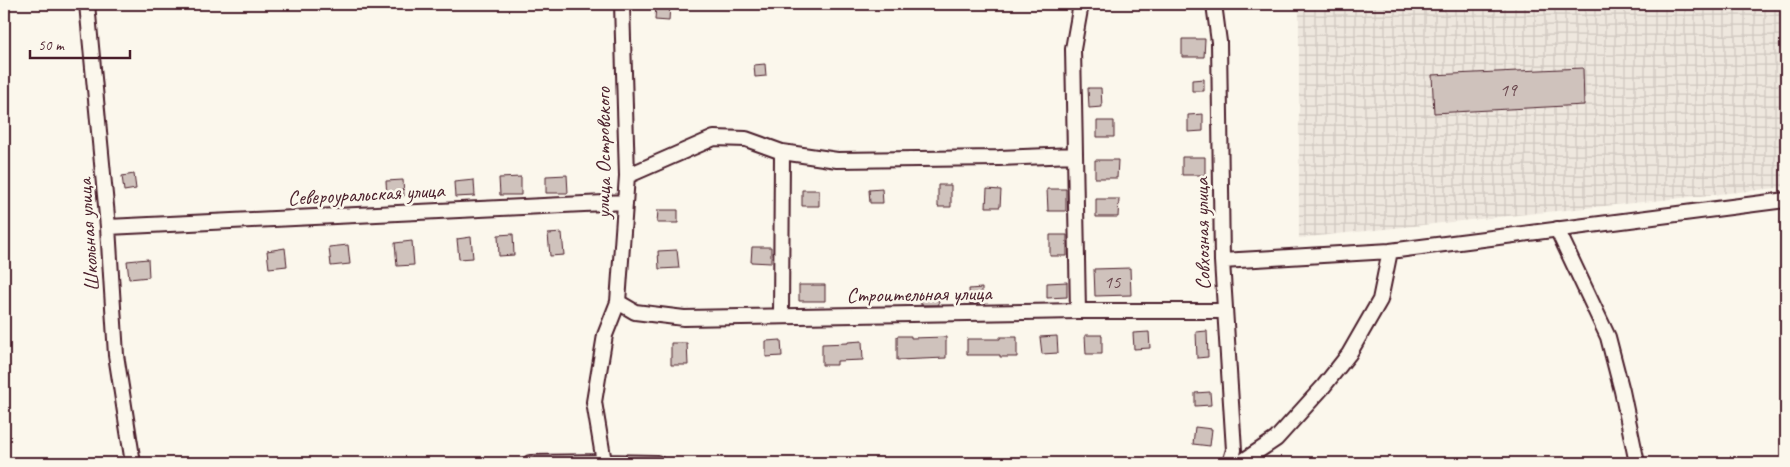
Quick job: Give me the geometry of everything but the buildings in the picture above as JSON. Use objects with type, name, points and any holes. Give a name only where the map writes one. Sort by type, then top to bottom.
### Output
[{"type":"street","name":"Школьная улица","points":[[87,4],[108,227],[116,355],[133,463]]},
{"type":"street","name":"улица Островского","points":[[604,462],[594,402],[604,335],[618,302],[627,176],[622,4]]},
{"type":"street","points":[[1078,311],[1073,49],[1081,4]]},
{"type":"street","name":"Совхозная улица","points":[[1214,4],[1219,42],[1224,312],[1234,450],[1230,463]]},
{"type":"street","points":[[627,176],[714,138],[746,139],[782,152],[837,160],[1075,155]]},
{"type":"street","points":[[780,316],[782,152]]},
{"type":"street","points":[[1222,261],[1390,250],[1786,200]]},
{"type":"street","name":"Североуральская улица","points":[[108,227],[625,202]]},
{"type":"street","points":[[1557,229],[1608,337],[1622,390],[1637,463]]},
{"type":"street","points":[[1240,463],[1276,439],[1323,387],[1349,354],[1380,300],[1390,250]]},
{"type":"street","name":"Строительная улица","points":[[618,302],[635,312],[684,318],[1078,311],[1224,312]]},
{"type":"street","points":[[530,463],[657,463]]},
{"type":"shaded area","points":[[1299,4],[1786,4],[1786,187],[1299,238]]}]
